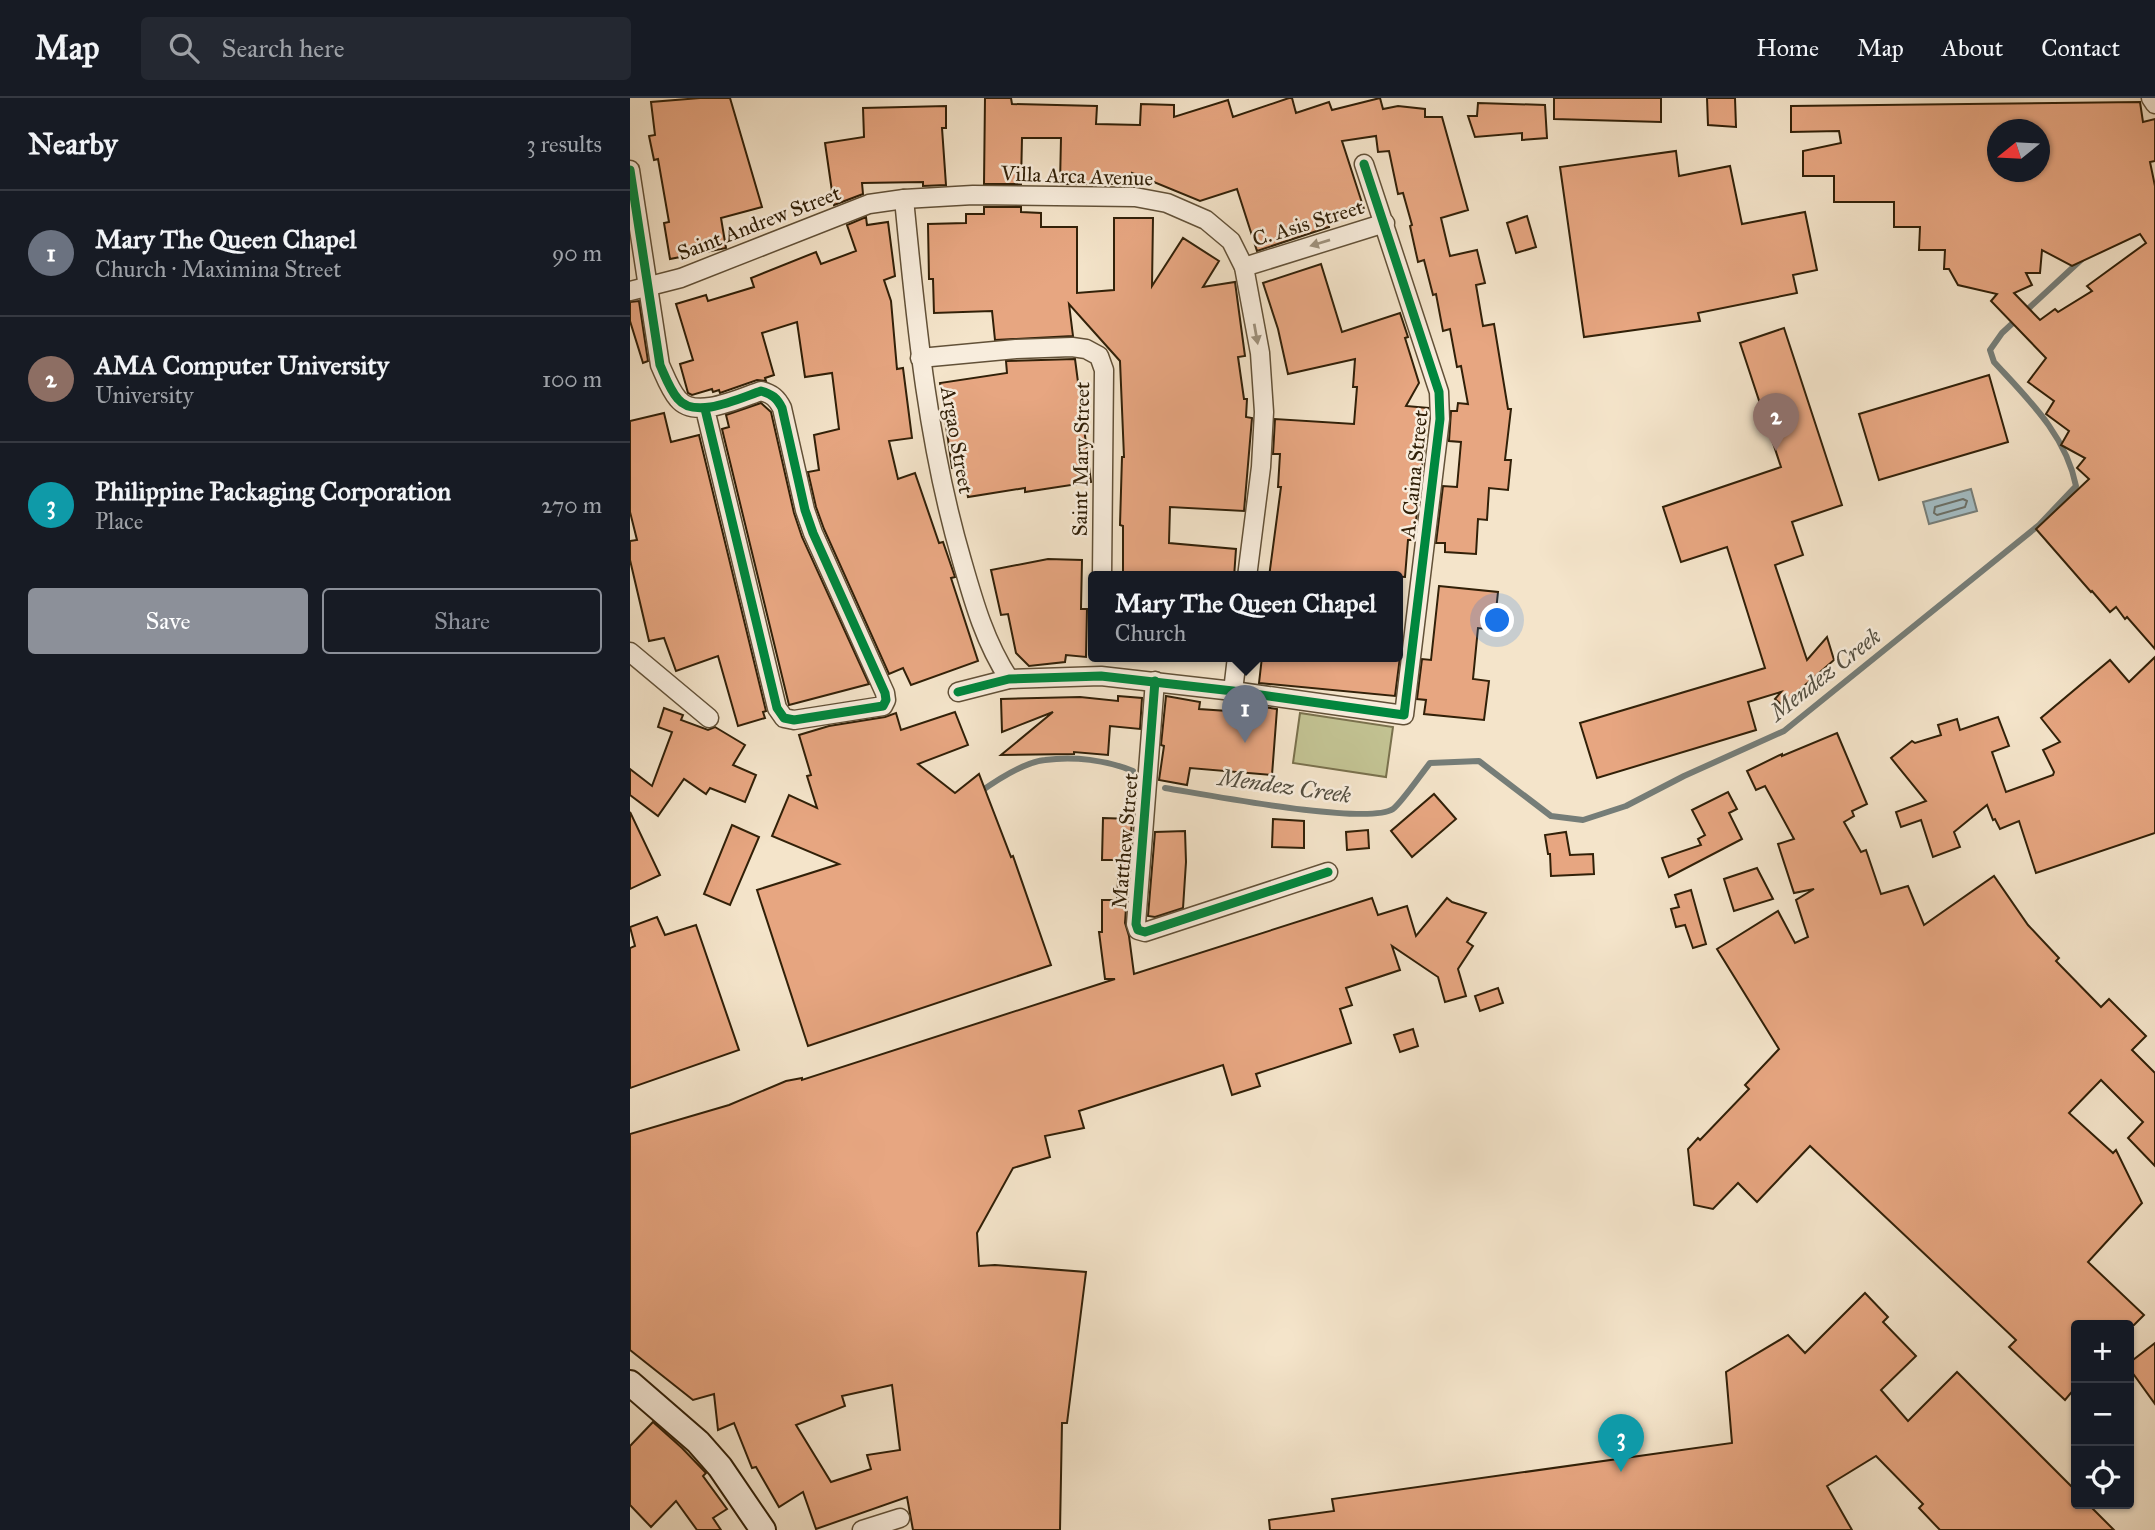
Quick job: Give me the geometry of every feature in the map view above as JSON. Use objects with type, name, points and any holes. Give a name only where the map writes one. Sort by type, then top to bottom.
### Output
[{"type":"street","points":[[2151,98],[2155,104]]},
{"type":"street","name":"A. Caina Street","points":[[1233,691],[1404,715],[1440,418],[1439,392],[1364,164]]},
{"type":"street","points":[[630,170],[660,365],[671,388],[683,404],[705,409],[761,391],[777,399],[782,408],[805,510],[885,693],[883,706],[793,720],[784,718],[777,708],[705,409]]},
{"type":"street","name":"Villa Arca Avenue","points":[[904,199],[973,195],[1135,197],[1167,203],[1206,220],[1231,241],[1244,267],[1260,353],[1264,412],[1261,467],[1248,571]]},
{"type":"street","name":"Saint Andrew Street","points":[[630,291],[681,278],[869,204],[904,199]]},
{"type":"street","name":"Argao Street","points":[[904,199],[920,358],[937,467],[948,516],[978,619],[1009,679]]},
{"type":"street","name":"C. Asis Street","points":[[1244,267],[1385,223]]},
{"type":"street","name":"Saint Mary Street","points":[[920,358],[1072,347],[1086,349],[1099,356],[1104,370],[1102,571]]},
{"type":"street","points":[[630,652],[709,718]]},
{"type":"street","points":[[1101,662],[1101,676]]},
{"type":"street","points":[[958,692],[1009,679],[1101,676],[1233,691],[1236,662]]},
{"type":"street","name":"Matthew Street","points":[[1155,681],[1136,924],[1138,930],[1145,932],[1328,872]]},
{"type":"street","points":[[630,1383],[698,1441],[720,1467],[763,1530]]},
{"type":"street","points":[[862,1530],[900,1518]]},
{"type":"green space","points":[[1300,713],[1393,727],[1386,777],[1293,763]]},
{"type":"water","points":[[1971,489],[1977,511],[1929,524],[1923,502]]},
{"type":"building","points":[[730,98],[762,207],[721,218],[726,248],[670,259],[664,223],[669,222],[658,159],[654,160],[649,136],[655,135],[651,102]]},
{"type":"building","points":[[985,98],[1011,98],[1012,104],[1097,106],[1096,124],[1140,125],[1141,104],[1174,105],[1174,117],[1228,100],[1233,117],[1289,98],[1292,98],[1296,113],[1329,102],[1332,110],[1380,98],[1383,109],[1398,106],[1425,109],[1425,117],[1442,117],[1468,210],[1441,218],[1450,256],[1477,250],[1485,283],[1476,285],[1483,326],[1494,324],[1508,409],[1511,409],[1505,460],[1511,460],[1508,490],[1489,488],[1487,520],[1478,519],[1476,554],[1445,552],[1445,543],[1436,543],[1443,486],[1457,487],[1461,442],[1449,441],[1451,411],[1457,411],[1458,403],[1468,404],[1450,329],[1443,331],[1436,294],[1433,295],[1424,260],[1418,262],[1410,226],[1412,225],[1403,193],[1398,194],[1389,151],[1378,152],[1376,136],[1342,141],[1364,209],[1327,221],[1329,227],[1257,251],[1237,189],[1200,201],[1132,173],[1132,184],[1060,184],[1061,138],[1022,138],[1021,184],[984,184]]},
{"type":"building","points":[[1554,98],[1661,98],[1661,122],[1554,119]]},
{"type":"building","points":[[1707,98],[1735,98],[1736,127],[1708,125]]},
{"type":"building","points":[[2140,102],[2143,122],[2155,119],[2155,161],[2150,162],[2155,186],[2155,649],[2116,607],[2110,612],[2036,529],[2089,479],[2077,468],[2085,458],[2061,445],[2069,431],[2046,414],[2054,401],[2028,382],[2046,358],[1991,301],[1997,294],[1958,285],[1949,269],[1944,269],[1945,250],[1919,250],[1920,227],[1894,227],[1894,202],[1834,202],[1834,176],[1803,176],[1803,151],[1841,143],[1839,131],[1791,132],[1791,106]],"holes":[[[2140,234],[2146,243],[2087,286],[2092,291],[2058,312],[2055,309],[2040,320],[2014,293],[2032,285],[2026,273],[2040,273],[2042,250],[2072,266]]]},
{"type":"building","points":[[1478,103],[1545,105],[1547,138],[1522,140],[1522,133],[1475,137],[1468,116],[1477,116]]},
{"type":"building","points":[[946,106],[946,128],[942,128],[946,185],[923,186],[923,182],[862,183],[863,194],[834,205],[825,143],[864,137],[863,108]]},
{"type":"building","points":[[1676,151],[1679,176],[1730,166],[1742,224],[1805,212],[1817,270],[1793,275],[1797,293],[1698,313],[1700,321],[1584,337],[1560,167]]},
{"type":"building","points":[[984,207],[1021,207],[1021,212],[1041,213],[1041,227],[1077,227],[1077,293],[1114,290],[1114,218],[1153,218],[1152,286],[1183,238],[1219,261],[1203,287],[1235,282],[1245,356],[1238,357],[1244,399],[1247,399],[1246,417],[1252,418],[1244,511],[1170,507],[1169,543],[1236,549],[1234,571],[1123,571],[1123,526],[1120,525],[1124,457],[1120,361],[1069,304],[1073,336],[995,340],[992,311],[934,313],[933,279],[929,279],[928,224],[966,223],[966,214],[984,214]]},
{"type":"building","points":[[1527,216],[1536,247],[1516,253],[1507,223]]},
{"type":"building","points":[[866,217],[867,225],[888,222],[895,276],[884,280],[891,301],[897,369],[903,368],[912,438],[889,441],[898,479],[915,473],[939,543],[943,542],[955,577],[951,578],[978,661],[911,685],[903,668],[889,674],[816,507],[808,472],[819,470],[814,435],[839,429],[832,373],[805,377],[797,322],[762,333],[774,375],[765,378],[766,381],[757,380],[720,393],[719,390],[713,392],[712,389],[692,395],[688,393],[680,364],[693,360],[676,304],[706,295],[708,301],[754,287],[751,278],[816,252],[821,264],[856,251],[847,225]]},
{"type":"building","points":[[1321,264],[1342,332],[1400,313],[1419,383],[1406,406],[1428,408],[1414,540],[1408,540],[1405,577],[1403,571],[1270,571],[1281,487],[1278,487],[1280,454],[1273,454],[1275,419],[1354,424],[1357,387],[1353,387],[1355,359],[1288,374],[1278,329],[1263,283]]},
{"type":"building","points":[[639,301],[648,361],[643,363],[630,321],[630,302]]},
{"type":"building","points":[[1784,328],[1842,505],[1792,522],[1803,555],[1775,565],[1807,660],[1827,637],[1834,660],[1782,705],[1775,699],[1781,692],[1748,702],[1756,730],[1597,778],[1580,723],[1765,668],[1727,547],[1681,562],[1663,507],[1781,467],[1740,343]]},
{"type":"building","points":[[1075,359],[1091,482],[968,497],[963,467],[952,468],[940,383],[1007,373],[1006,361]]},
{"type":"building","points":[[1989,375],[2008,442],[1879,480],[1859,414]]},
{"type":"building","points":[[761,403],[771,412],[802,537],[869,684],[789,705],[722,429],[729,427],[726,415]]},
{"type":"building","points":[[664,413],[671,442],[699,435],[766,711],[763,712],[765,718],[738,726],[718,656],[676,671],[664,638],[649,641],[630,560],[630,541],[637,540],[630,512],[630,421]]},
{"type":"building","points":[[1048,559],[1082,560],[1081,609],[1087,609],[1086,657],[1066,655],[1065,662],[1029,666],[1016,653],[1008,614],[1001,615],[991,570]]},
{"type":"building","points":[[1439,586],[1498,592],[1494,630],[1478,628],[1473,679],[1489,681],[1484,720],[1424,714],[1426,700],[1417,699],[1422,659],[1431,660]]},
{"type":"building","points":[[2155,657],[2155,833],[2036,873],[2019,821],[2000,829],[1987,805],[1954,832],[1960,847],[1933,857],[1921,820],[1901,827],[1896,812],[1926,801],[1891,758],[1912,741],[1915,743],[1941,735],[1938,725],[1957,719],[1960,730],[1998,717],[2009,746],[1992,752],[2006,792],[2053,775],[2043,750],[2060,742],[2041,718],[2110,660],[2129,682]]},
{"type":"building","points":[[1261,662],[1399,662],[1395,696],[1259,683]]},
{"type":"building","points":[[1118,696],[1142,698],[1140,729],[1110,726],[1108,755],[1074,752],[1001,755],[1053,712],[1002,732],[1001,699],[1080,697],[1118,701]]},
{"type":"building","points":[[1166,696],[1200,702],[1199,709],[1257,713],[1257,706],[1277,709],[1272,775],[1190,768],[1187,785],[1159,780],[1164,746],[1161,745]]},
{"type":"building","points":[[664,708],[683,715],[681,720],[708,730],[715,727],[745,745],[733,765],[756,775],[745,802],[710,788],[706,794],[684,779],[658,816],[630,795],[630,769],[652,786],[672,732],[658,727]]},
{"type":"building","points":[[955,712],[968,745],[918,764],[955,793],[979,774],[1011,857],[1013,856],[1051,965],[808,1046],[757,890],[839,864],[772,836],[789,795],[817,808],[799,735],[829,726],[896,713],[901,730]]},
{"type":"building","points":[[1837,733],[1867,804],[1852,811],[1854,816],[1844,822],[1861,852],[1866,850],[1881,894],[1908,886],[1924,925],[1994,876],[2028,925],[2059,958],[2056,961],[2101,1007],[2109,999],[2146,1036],[2132,1050],[2155,1073],[2155,1166],[2128,1138],[2143,1122],[2101,1080],[2069,1113],[2113,1153],[2116,1150],[2142,1203],[2088,1262],[2144,1315],[2134,1325],[2134,1320],[2071,1320],[2071,1393],[2065,1400],[2009,1347],[2016,1340],[1810,1146],[1757,1202],[1738,1183],[1713,1209],[1694,1205],[1688,1149],[1749,1089],[1745,1085],[1779,1049],[1717,949],[1778,911],[1795,943],[1808,937],[1796,900],[1814,889],[1794,893],[1778,844],[1794,839],[1765,786],[1756,790],[1747,771]]},
{"type":"building","points":[[1728,792],[1737,809],[1729,813],[1742,839],[1669,877],[1662,858],[1701,845],[1698,839],[1705,835],[1692,810]]},
{"type":"building","points":[[1434,794],[1456,819],[1412,857],[1391,831]]},
{"type":"building","points":[[630,812],[660,875],[630,889]]},
{"type":"building","points":[[1103,818],[1132,819],[1125,923],[1134,974],[1372,898],[1378,915],[1407,906],[1416,936],[1447,898],[1486,913],[1467,942],[1473,946],[1458,969],[1466,996],[1445,1002],[1438,977],[1392,946],[1400,970],[1346,988],[1352,1005],[1340,1009],[1351,1043],[1256,1074],[1260,1086],[1232,1095],[1223,1065],[1079,1111],[1084,1128],[1045,1136],[1050,1157],[1013,1168],[977,1233],[979,1266],[1086,1272],[1067,1423],[1062,1423],[1060,1530],[913,1530],[907,1497],[816,1529],[803,1492],[779,1507],[756,1467],[752,1468],[734,1423],[718,1430],[714,1394],[693,1400],[630,1350],[630,1134],[729,1105],[786,1081],[802,1080],[1115,979],[1105,979],[1099,932],[1102,932],[1102,900],[1117,900],[1119,860],[1102,860]],"holes":[[[892,1385],[900,1450],[867,1455],[871,1469],[831,1482],[796,1425],[845,1406],[842,1396]]]},
{"type":"building","points":[[1273,819],[1304,821],[1304,848],[1272,847]]},
{"type":"building","points":[[732,825],[759,837],[730,905],[704,894]]},
{"type":"building","points":[[1368,830],[1369,848],[1347,850],[1346,832]]},
{"type":"building","points":[[1185,831],[1183,908],[1155,917],[1148,916],[1155,832]]},
{"type":"building","points":[[1566,832],[1570,855],[1593,854],[1594,874],[1551,876],[1550,854],[1545,835]]},
{"type":"building","points":[[1757,868],[1773,899],[1734,911],[1724,879]]},
{"type":"building","points":[[1691,890],[1706,944],[1693,948],[1685,925],[1676,927],[1671,909],[1679,907],[1675,895]]},
{"type":"building","points":[[657,917],[665,935],[696,925],[739,1050],[630,1088],[630,948],[635,946],[630,927]]},
{"type":"building","points":[[1498,988],[1503,1003],[1480,1011],[1475,996]]},
{"type":"building","points":[[1413,1029],[1418,1046],[1400,1052],[1394,1035]]},
{"type":"building","points":[[1865,1293],[1888,1317],[1883,1322],[1916,1356],[1881,1390],[1908,1421],[1957,1372],[2071,1486],[2071,1509],[2093,1509],[2114,1530],[1940,1530],[1919,1508],[1923,1504],[1876,1456],[1827,1486],[1852,1530],[1270,1530],[1269,1520],[1334,1511],[1332,1499],[1732,1443],[1726,1372],[1788,1335],[1805,1353]]},
{"type":"building","points":[[2155,1343],[2155,1404],[2134,1375],[2134,1359]]},
{"type":"building","points":[[653,1422],[706,1473],[703,1476],[727,1509],[713,1518],[721,1530],[697,1530],[676,1501],[651,1527],[630,1505],[630,1446]]},
{"type":"waterway","name":"Mendez Creek","points":[[1165,788],[1319,811],[1377,813],[1393,809],[1430,763],[1479,761],[1551,816],[1583,820],[1626,806],[1684,776],[1784,731],[2039,525],[2076,486],[2064,450],[2055,434],[1994,362],[1990,350],[2002,333],[2082,259]]},
{"type":"waterway","points":[[980,792],[1002,777],[1037,761],[1067,758],[1090,760],[1133,771]]},
{"type":"cycle path","points":[[958,692],[1009,679],[1101,676],[1404,715],[1440,419],[1439,392],[1364,164]]},
{"type":"cycle path","points":[[630,170],[660,365],[668,383],[678,399],[695,408],[730,402],[761,391],[771,395],[782,408],[805,510],[885,693],[883,706],[794,720],[784,718],[777,708],[705,409]]},
{"type":"cycle path","points":[[1155,681],[1136,924],[1138,930],[1145,932],[1328,872]]},
{"type":"place","name":"AMA Computer University","points":[[1776,451]]},
{"type":"place","name":"Mary The Queen Chapel","points":[[1245,743]]},
{"type":"place","name":"Philippine Packaging Corporation","points":[[1621,1472]]}]
